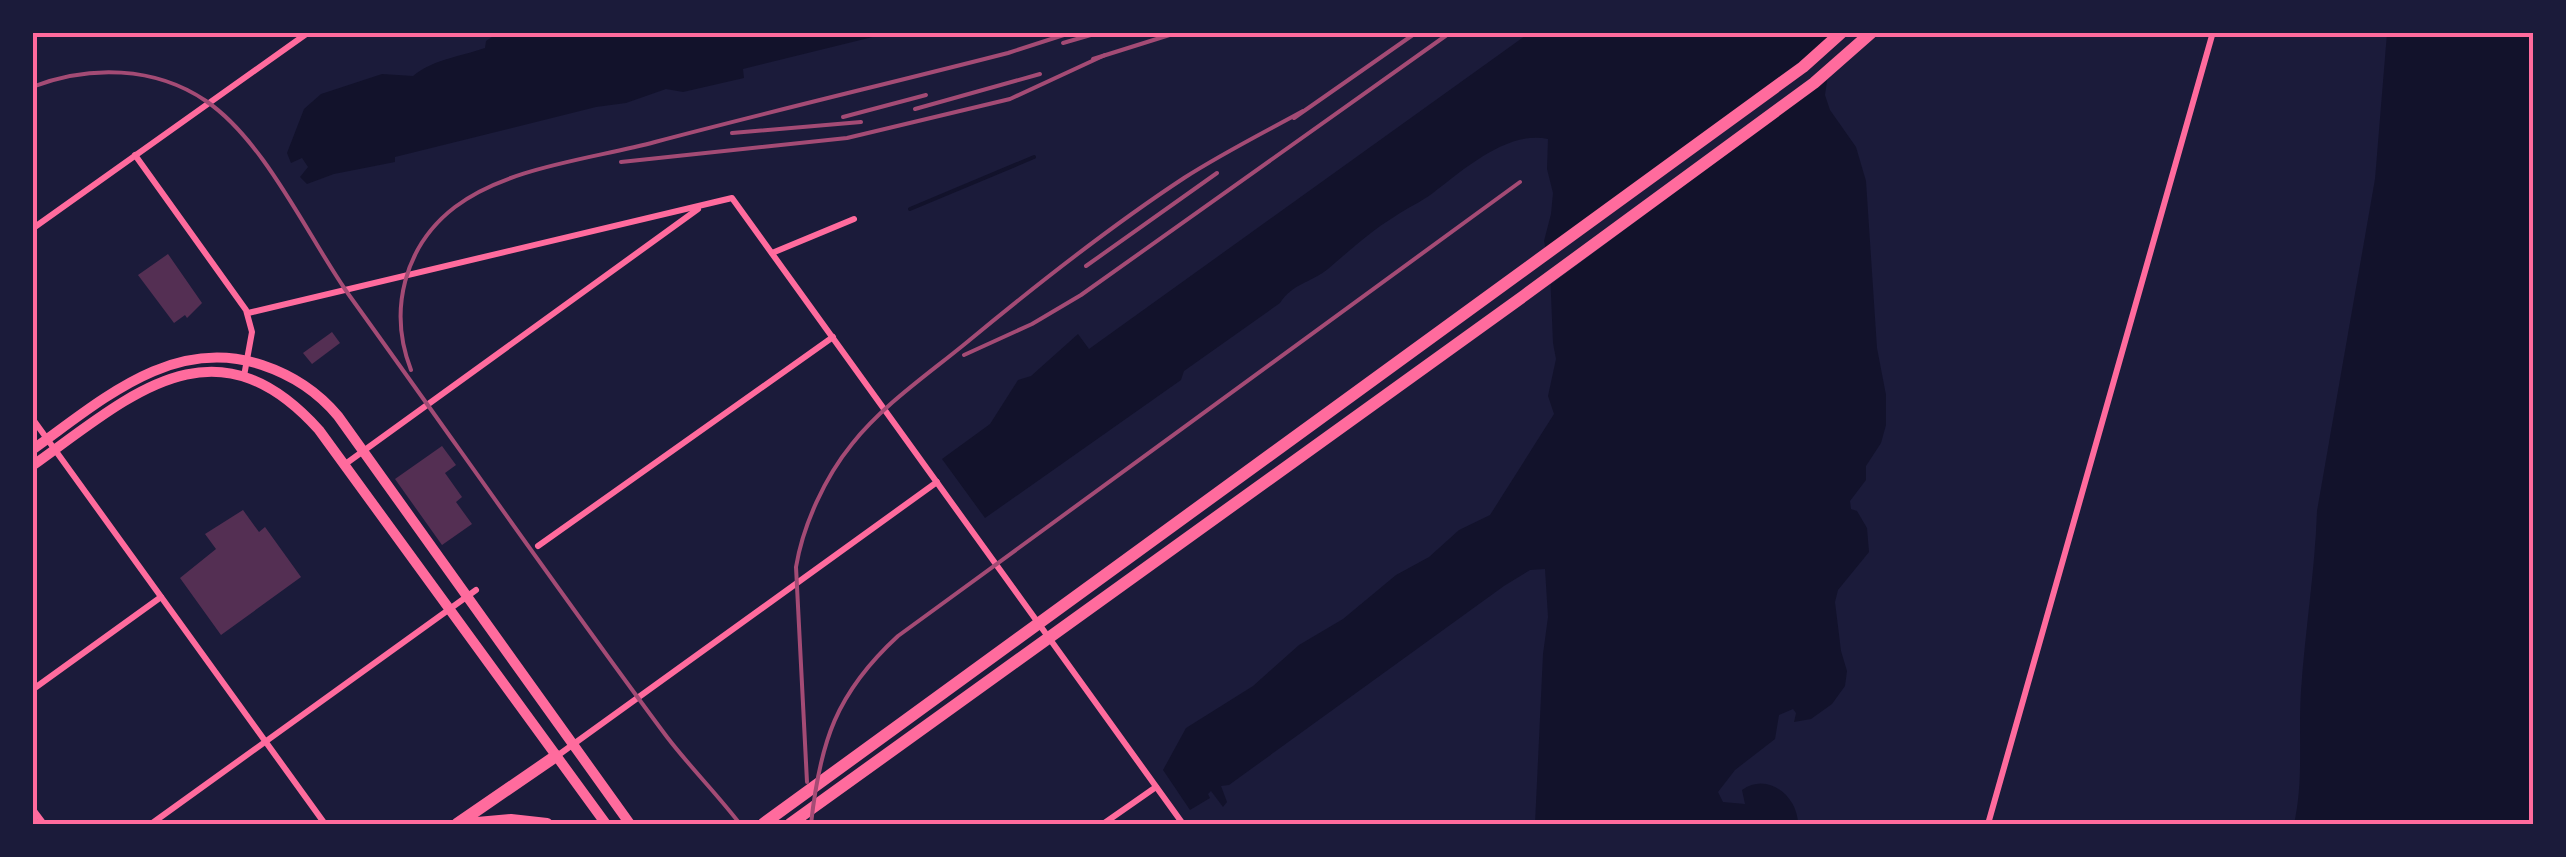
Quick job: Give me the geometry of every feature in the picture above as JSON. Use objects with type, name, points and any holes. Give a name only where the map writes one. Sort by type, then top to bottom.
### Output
[{"type":"highway","points":[[763,824],[1513,281],[1803,68],[1842,32]]},
{"type":"highway","points":[[790,824],[1524,295],[1814,82],[1872,32]]},
{"type":"highway","points":[[457,824],[556,756]]},
{"type":"highway","points":[[466,824],[511,820],[547,824]]},
{"type":"main road","points":[[32,450],[124,384],[155,368],[198,358],[247,360],[286,374],[333,410],[471,593],[630,824]]},
{"type":"main road","points":[[32,466],[154,383],[204,372],[243,379],[276,394],[303,413],[343,465],[606,824]]},
{"type":"street","points":[[32,229],[309,32]]},
{"type":"street","points":[[1988,824],[2213,32]]},
{"type":"street","points":[[135,154],[248,313],[252,332],[243,379]]},
{"type":"street","points":[[248,313],[732,198],[1183,824]]},
{"type":"street","points":[[343,465],[704,205]]},
{"type":"street","points":[[772,254],[854,220]]},
{"type":"street","points":[[538,546],[833,337]]},
{"type":"street","points":[[32,418],[325,824]]},
{"type":"street","points":[[556,756],[937,482]]},
{"type":"street","points":[[151,824],[471,593]]},
{"type":"street","points":[[32,690],[161,597]]},
{"type":"street","points":[[1103,824],[1156,787]]},
{"type":"street","points":[[32,808],[44,824]]},
{"type":"shaded area","points":[[498,33],[889,33],[743,69],[744,78],[683,92],[666,89],[626,103],[395,157],[395,162],[334,174],[307,184],[300,177],[308,167],[302,158],[291,163],[287,153],[304,109],[321,94],[382,74],[413,76],[438,62],[485,48],[486,41]]},
{"type":"shaded area","points":[[1529,33],[1834,33],[1825,95],[1830,110],[1856,147],[1866,181],[1877,348],[1886,395],[1886,425],[1881,443],[1866,466],[1866,480],[1850,501],[1851,509],[1857,511],[1867,528],[1869,552],[1838,590],[1835,602],[1847,671],[1845,686],[1832,704],[1811,719],[1794,722],[1793,709],[1779,715],[1775,739],[1735,770],[1718,792],[1723,802],[1745,804],[1742,790],[1752,785],[1771,785],[1787,796],[1798,824],[1535,824],[1548,617],[1545,569],[1530,570],[1504,586],[1229,785],[1221,786],[1227,802],[1223,807],[1211,791],[1210,798],[1190,810],[1163,770],[1186,728],[1253,686],[1299,645],[1343,619],[1396,575],[1429,557],[1459,530],[1490,515],[1554,414],[1548,396],[1556,359],[1544,241],[1553,193],[1547,169],[1548,139],[1517,140],[1472,163],[1184,371],[1181,380],[985,518],[942,459],[990,424],[1018,380],[1031,376],[1078,334],[1089,349]]},
{"type":"shaded area","points":[[2387,33],[2533,33],[2533,824],[2294,824],[2317,511],[2375,179]]},
{"type":"pier","points":[[1839,32],[1829,65],[1831,77],[1546,288],[1541,255]]},
{"type":"building","points":[[168,254],[202,303],[187,318],[185,315],[174,323],[138,275]]},
{"type":"building","points":[[332,332],[340,343],[312,364],[303,353]]},
{"type":"building","points":[[442,446],[456,465],[445,473],[462,497],[456,502],[472,524],[442,545],[395,479]]},
{"type":"building","points":[[243,510],[259,532],[265,527],[301,577],[221,635],[180,578],[216,549],[205,534]]},
{"type":"waterway","points":[[910,209],[1034,157]]},
{"type":"railway","points":[[411,370],[401,325],[405,281],[423,241],[455,207],[476,193],[525,173],[1008,53],[1073,32]]},
{"type":"railway","points":[[1063,43],[1101,32]]},
{"type":"railway","points":[[1093,59],[1179,32]]},
{"type":"railway","points":[[1294,118],[1417,32]]},
{"type":"railway","points":[[964,355],[1032,324],[1081,295],[1451,32]]},
{"type":"railway","points":[[621,162],[847,138],[1010,99],[1105,55]]},
{"type":"railway","points":[[915,109],[1040,74]]},
{"type":"railway","points":[[32,87],[76,75],[144,75],[186,89],[227,118],[266,165],[349,295],[587,627],[667,737],[740,824]]},
{"type":"railway","points":[[843,117],[926,95]]},
{"type":"railway","points":[[807,782],[796,567],[810,518],[842,457],[877,416],[906,391],[1100,237],[1199,169],[1303,111]]},
{"type":"railway","points":[[732,133],[861,122]]},
{"type":"railway","points":[[1086,266],[1217,173]]},
{"type":"railway","points":[[811,824],[820,768],[835,721],[860,678],[898,636],[1520,182]]}]
